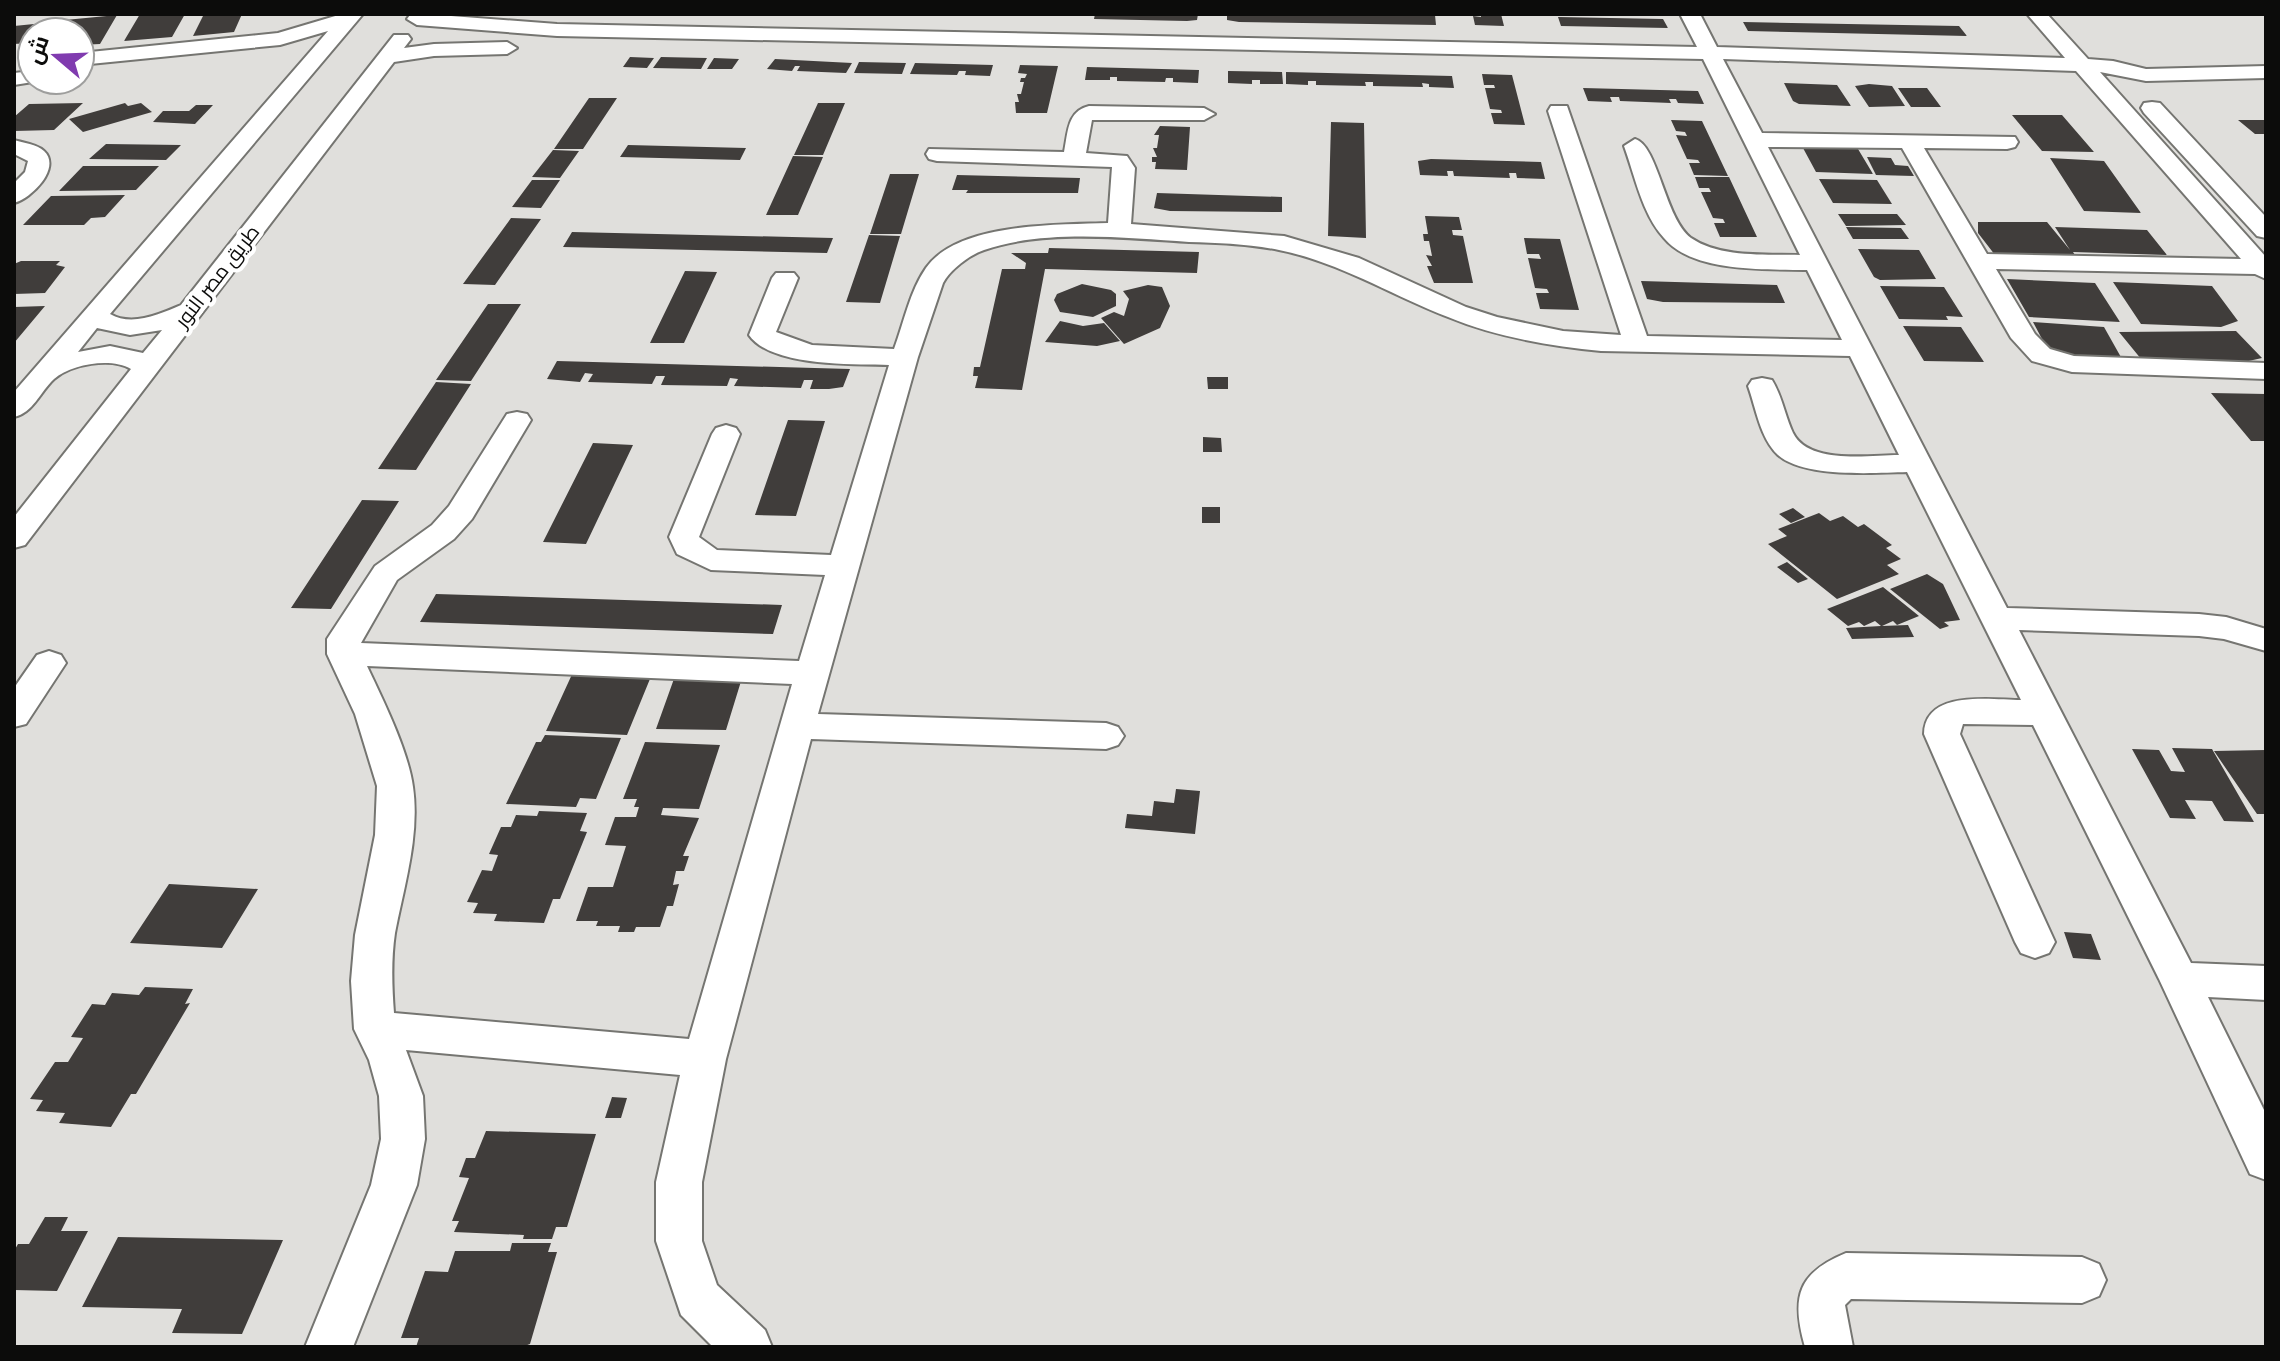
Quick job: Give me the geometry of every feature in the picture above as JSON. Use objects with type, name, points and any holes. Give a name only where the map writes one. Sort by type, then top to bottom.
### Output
[{"type":"street","points":[[954,37],[962,14]]},
{"type":"street","points":[[1690,14],[2179,979],[2266,1160]]},
{"type":"street","points":[[2037,14],[2114,74],[2265,230]]},
{"type":"street","points":[[2065,14],[2264,269]]},
{"type":"street","points":[[96,57],[280,39],[318,30],[351,16]]},
{"type":"street","points":[[14,409],[351,16]]},
{"type":"street","points":[[418,16],[518,28],[954,37],[1365,56],[1444,66],[1714,62]]},
{"type":"street","name":"طريق مصر النور","points":[[14,538],[418,16]]},
{"type":"street","points":[[500,47],[518,28]]},
{"type":"street","points":[[387,57],[434,50],[500,47],[1365,56],[1429,49],[1714,62],[2114,74],[2264,73]]},
{"type":"street","points":[[1429,49],[1421,57],[1429,63],[1444,66]]},
{"type":"street","points":[[96,72],[212,62],[266,64],[304,71]]},
{"type":"street","points":[[1559,111],[1637,344]]},
{"type":"street","points":[[1074,159],[1082,117],[1089,112],[1204,114]]},
{"type":"street","points":[[1753,140],[2007,142]]},
{"type":"street","points":[[1909,141],[2024,338],[2034,350],[2050,359],[2072,364],[2266,371]]},
{"type":"street","points":[[1635,146],[1670,230],[1687,246],[1726,258],[1816,263]]},
{"type":"street","points":[[14,147],[31,152],[38,157],[40,165],[37,173],[14,196]]},
{"type":"street","points":[[937,154],[1114,160],[1124,165],[1119,230]]},
{"type":"street","points":[[748,1347],[698,1299],[679,1241],[679,1182],[705,1059],[812,673],[846,566],[905,357],[930,283],[938,269],[973,245],[1023,233],[1119,230],[1197,234],[1284,243],[1350,263],[1457,312],[1490,323],[1563,339],[1637,344],[1859,348]]},
{"type":"street","points":[[1978,261],[2264,269]]},
{"type":"street","points":[[785,278],[762,335],[768,340],[803,352],[905,357]]},
{"type":"street","points":[[95,316],[105,324],[124,327],[147,325],[191,310]]},
{"type":"street","points":[[47,372],[69,362],[117,354],[135,358],[146,366]]},
{"type":"street","points":[[1762,386],[1784,441],[1800,456],[1819,461],[1918,463]]},
{"type":"street","points":[[329,1347],[394,1185],[403,1139],[401,1096],[390,1060],[375,1029],[371,981],[375,935],[394,835],[395,786],[372,714],[343,646],[348,631],[386,573],[443,532],[461,512],[517,420]]},
{"type":"street","points":[[726,434],[684,537],[688,547],[711,560],[846,566]]},
{"type":"street","points":[[1995,618],[2199,625],[2226,628],[2266,640]]},
{"type":"street","points":[[344,654],[812,673]]},
{"type":"street","points":[[14,715],[49,663]]},
{"type":"street","points":[[2035,942],[1942,734],[1942,726],[1951,715],[1960,712],[2044,713]]},
{"type":"street","points":[[797,726],[1106,736]]},
{"type":"street","points":[[2179,979],[2266,983]]},
{"type":"street","points":[[375,1029],[705,1059]]},
{"type":"street","points":[[1829,1347],[1820,1315],[1821,1302],[1825,1289],[1846,1276],[2082,1280]]},
{"type":"building","points":[[140,14],[185,14],[172,37],[124,41]]},
{"type":"building","points":[[204,14],[242,14],[234,32],[193,36]]},
{"type":"building","points":[[1095,14],[1198,14],[1197,20],[1187,21],[1094,19]]},
{"type":"building","points":[[1227,14],[1435,15],[1436,25],[1239,22],[1227,20]]},
{"type":"building","points":[[1481,14],[1501,14],[1504,26],[1475,25],[1473,16],[1481,17]]},
{"type":"building","points":[[117,15],[100,44],[96,44],[96,17]]},
{"type":"building","points":[[1558,17],[1663,19],[1668,28],[1561,26]]},
{"type":"building","points":[[1743,22],[1959,26],[1967,36],[1748,31]]},
{"type":"building","points":[[630,57],[654,58],[647,68],[623,67]]},
{"type":"building","points":[[661,57],[707,58],[701,69],[653,68]]},
{"type":"building","points":[[714,58],[739,59],[732,69],[707,69]]},
{"type":"building","points":[[775,59],[852,63],[846,73],[797,71],[800,66],[795,66],[792,71],[767,69]]},
{"type":"building","points":[[859,62],[906,63],[902,74],[854,73]]},
{"type":"building","points":[[915,63],[993,65],[990,76],[965,75],[966,71],[959,71],[957,75],[910,74]]},
{"type":"building","points":[[1020,65],[1058,66],[1047,113],[1016,113],[1015,102],[1019,102],[1017,94],[1021,94],[1024,82],[1020,82],[1021,78],[1027,74],[1018,73]]},
{"type":"building","points":[[1087,67],[1199,70],[1198,83],[1173,82],[1173,78],[1166,78],[1165,82],[1117,81],[1117,77],[1085,80]]},
{"type":"building","points":[[1228,71],[1282,72],[1283,84],[1260,84],[1260,80],[1252,80],[1252,84],[1228,83]]},
{"type":"building","points":[[1286,72],[1452,76],[1454,88],[1429,87],[1429,84],[1422,83],[1423,87],[1373,86],[1373,82],[1365,82],[1366,86],[1316,85],[1316,81],[1308,81],[1308,85],[1286,84]]},
{"type":"building","points":[[1482,74],[1512,75],[1525,125],[1494,124],[1491,113],[1502,113],[1501,110],[1490,109],[1485,88],[1495,88],[1494,85],[1484,85]]},
{"type":"building","points":[[1784,83],[1837,85],[1851,106],[1799,104],[1793,101]]},
{"type":"building","points":[[1855,86],[1892,86],[1905,106],[1869,107]]},
{"type":"building","points":[[1583,88],[1698,91],[1704,104],[1678,103],[1676,99],[1669,99],[1671,103],[1620,101],[1619,97],[1610,97],[1612,102],[1588,101]]},
{"type":"building","points":[[1898,88],[1927,88],[1941,107],[1911,107]]},
{"type":"building","points":[[589,98],[617,98],[583,149],[554,149]]},
{"type":"building","points":[[83,103],[54,130],[14,131],[14,117],[29,104]]},
{"type":"building","points":[[125,103],[128,106],[141,103],[152,112],[83,132],[69,119]]},
{"type":"building","points":[[818,103],[845,103],[823,155],[794,155]]},
{"type":"building","points":[[196,105],[213,105],[195,124],[153,122],[163,111],[189,111]]},
{"type":"building","points":[[2012,115],[2062,115],[2094,152],[2042,151]]},
{"type":"building","points":[[1671,120],[1702,121],[1728,176],[1694,175],[1689,163],[1700,163],[1687,159],[1676,135],[1687,136],[1685,132],[1676,131]]},
{"type":"building","points":[[2238,120],[2266,120],[2266,134],[2255,134]]},
{"type":"building","points":[[1331,122],[1364,123],[1366,238],[1328,236]]},
{"type":"building","points":[[1160,126],[1190,127],[1187,170],[1155,169],[1156,162],[1152,162],[1152,157],[1157,157],[1153,148],[1157,148],[1159,135],[1154,135]]},
{"type":"building","points":[[106,144],[181,145],[166,160],[89,159]]},
{"type":"building","points":[[628,145],[746,148],[740,160],[620,157]]},
{"type":"building","points":[[1803,148],[1858,149],[1873,174],[1816,172]]},
{"type":"building","points":[[553,150],[579,151],[560,178],[532,177]]},
{"type":"building","points":[[793,156],[823,157],[798,215],[766,215]]},
{"type":"building","points":[[1867,157],[1891,158],[1895,165],[1908,166],[1914,176],[1876,175]]},
{"type":"building","points":[[2050,158],[2104,161],[2141,213],[2084,211]]},
{"type":"building","points":[[1418,161],[1541,162],[1545,179],[1517,178],[1516,173],[1509,173],[1510,178],[1454,176],[1453,171],[1447,171],[1448,176],[1420,175]]},
{"type":"building","points":[[83,166],[159,166],[136,190],[59,191]]},
{"type":"building","points":[[890,174],[919,174],[901,234],[870,234]]},
{"type":"building","points":[[957,175],[1080,178],[1078,193],[966,193],[968,190],[952,190]]},
{"type":"building","points":[[1695,177],[1729,177],[1757,237],[1720,237],[1714,223],[1725,223],[1723,219],[1713,218],[1701,192],[1711,192],[1709,188],[1699,188]]},
{"type":"building","points":[[1819,179],[1877,180],[1892,204],[1833,203]]},
{"type":"building","points":[[532,180],[560,180],[541,208],[512,207]]},
{"type":"building","points":[[1157,193],[1282,197],[1282,212],[1170,211],[1154,208]]},
{"type":"building","points":[[125,195],[105,217],[91,218],[84,225],[23,225],[51,196]]},
{"type":"building","points":[[1838,214],[1897,214],[1906,225],[1846,226]]},
{"type":"building","points":[[1425,216],[1459,217],[1462,230],[1452,230],[1453,235],[1463,236],[1473,283],[1434,283],[1427,266],[1432,266],[1426,255],[1432,256],[1429,241],[1424,241],[1423,234],[1428,234]]},
{"type":"building","points":[[511,218],[541,219],[495,285],[463,284]]},
{"type":"building","points":[[1978,222],[2047,222],[2070,250],[2055,227],[2147,230],[2167,255],[2073,252],[2075,255],[1995,255],[1978,233]]},
{"type":"building","points":[[1846,227],[1901,228],[1909,239],[1853,239]]},
{"type":"building","points":[[572,232],[833,238],[827,253],[563,247]]},
{"type":"building","points":[[869,235],[900,236],[880,303],[846,302]]},
{"type":"building","points":[[1524,238],[1560,239],[1579,310],[1540,309],[1536,293],[1549,293],[1547,289],[1535,288],[1528,258],[1541,259],[1539,254],[1527,254]]},
{"type":"building","points":[[1049,248],[1199,252],[1197,273],[1045,269],[1022,390],[975,388],[978,376],[973,376],[974,367],[980,367],[1002,269],[1025,269],[1026,263],[1011,253],[1048,253]]},
{"type":"building","points":[[1858,249],[1919,250],[1936,279],[1880,280],[1874,277]]},
{"type":"building","points":[[21,261],[60,261],[56,265],[65,267],[45,293],[14,294],[14,264]]},
{"type":"building","points":[[685,271],[717,272],[684,343],[650,343]]},
{"type":"building","points":[[2007,279],[2095,283],[2120,322],[2029,317]]},
{"type":"building","points":[[1641,281],[1777,285],[1785,303],[1663,302],[1647,299]]},
{"type":"building","points":[[2113,282],[2212,286],[2238,321],[2221,327],[2141,324]]},
{"type":"building","points":[[1082,284],[1111,290],[1116,294],[1116,306],[1093,317],[1060,312],[1054,300],[1057,294]]},
{"type":"building","points":[[1148,285],[1162,287],[1170,306],[1160,328],[1124,344],[1101,318],[1114,312],[1124,316],[1129,299],[1123,291]]},
{"type":"building","points":[[1880,286],[1944,287],[1963,317],[1946,316],[1948,320],[1899,319]]},
{"type":"building","points":[[488,304],[521,304],[471,381],[436,380]]},
{"type":"building","points":[[45,306],[14,343],[14,307]]},
{"type":"building","points":[[1060,321],[1083,326],[1104,323],[1120,341],[1097,346],[1045,342]]},
{"type":"building","points":[[2033,322],[2104,327],[2122,359],[2051,356]]},
{"type":"building","points":[[1903,326],[1961,327],[1984,362],[1924,361]]},
{"type":"building","points":[[2236,331],[2262,358],[2235,364],[2146,365],[2119,332]]},
{"type":"building","points":[[557,361],[850,369],[843,387],[829,389],[810,389],[813,380],[804,380],[801,388],[734,386],[738,379],[730,378],[727,386],[661,385],[665,376],[656,376],[652,384],[588,382],[593,374],[585,373],[580,382],[547,379]]},
{"type":"building","points":[[1207,377],[1228,377],[1228,389],[1208,389]]},
{"type":"building","points":[[436,382],[471,384],[416,470],[378,469]]},
{"type":"building","points":[[2211,393],[2266,394],[2266,441],[2251,441]]},
{"type":"building","points":[[788,420],[825,421],[796,516],[755,515]]},
{"type":"building","points":[[1203,437],[1221,438],[1222,452],[1203,452]]},
{"type":"building","points":[[593,443],[633,445],[586,544],[543,542]]},
{"type":"building","points":[[362,500],[399,501],[331,609],[291,608]]},
{"type":"building","points":[[1202,507],[1220,507],[1220,523],[1202,523]]},
{"type":"building","points":[[1793,508],[1805,517],[1791,523],[1779,514]]},
{"type":"building","points":[[1819,513],[1830,521],[1843,516],[1858,527],[1864,524],[1892,545],[1886,548],[1901,559],[1887,565],[1899,574],[1837,599],[1768,544],[1787,536],[1778,529]]},
{"type":"building","points":[[1787,562],[1808,579],[1798,583],[1777,567]]},
{"type":"building","points":[[1927,574],[1943,584],[1960,620],[1944,622],[1949,626],[1940,629],[1890,589]]},
{"type":"building","points":[[1883,587],[1919,616],[1897,625],[1893,621],[1882,626],[1908,625],[1914,637],[1852,639],[1846,628],[1881,626],[1875,621],[1864,626],[1859,622],[1848,626],[1827,609]]},
{"type":"building","points":[[436,594],[782,605],[773,634],[420,622]]},
{"type":"building","points":[[574,670],[652,674],[627,735],[546,731]]},
{"type":"building","points":[[675,676],[742,678],[726,730],[656,729]]},
{"type":"building","points":[[545,735],[621,738],[596,799],[580,798],[576,807],[506,804],[536,742],[541,742]]},
{"type":"building","points":[[645,742],[720,745],[699,809],[663,808],[661,815],[699,818],[683,856],[689,856],[684,871],[676,871],[673,885],[679,884],[673,906],[667,906],[660,927],[636,927],[634,932],[618,932],[620,926],[596,926],[598,921],[576,921],[588,887],[613,887],[626,846],[605,845],[615,817],[636,817],[639,807],[634,807],[637,799],[623,799]]},
{"type":"building","points":[[2172,748],[2212,749],[2254,822],[2224,821],[2212,801],[2185,800],[2196,819],[2170,818],[2132,749],[2159,750],[2171,771],[2185,772]]},
{"type":"building","points":[[2266,750],[2266,814],[2257,814],[2214,751]]},
{"type":"building","points":[[1176,789],[1200,791],[1195,834],[1125,828],[1127,814],[1152,816],[1154,801],[1174,803]]},
{"type":"building","points":[[539,811],[587,813],[580,831],[587,832],[560,899],[553,899],[544,923],[494,921],[497,914],[473,913],[478,903],[467,902],[482,870],[492,871],[498,855],[489,854],[501,827],[511,827],[516,815],[537,816]]},
{"type":"building","points":[[169,884],[258,889],[222,948],[130,943]]},
{"type":"building","points":[[2064,932],[2091,934],[2101,960],[2073,958]]},
{"type":"building","points":[[145,987],[193,989],[185,1004],[190,1003],[136,1094],[131,1094],[111,1127],[59,1123],[65,1113],[36,1111],[43,1100],[30,1099],[55,1062],[68,1062],[83,1038],[71,1037],[92,1004],[105,1005],[112,993],[139,995]]},
{"type":"building","points":[[612,1097],[627,1098],[621,1118],[605,1118]]},
{"type":"building","points":[[486,1131],[596,1134],[567,1227],[556,1227],[552,1239],[454,1232],[459,1221],[452,1221],[469,1178],[459,1177],[466,1158],[475,1158]]},
{"type":"building","points":[[45,1217],[68,1217],[61,1231],[88,1231],[57,1291],[14,1290],[14,1251],[18,1244],[29,1244]]},
{"type":"building","points":[[118,1237],[283,1240],[242,1334],[172,1333],[182,1309],[82,1307]]},
{"type":"building","points":[[512,1243],[551,1243],[548,1252],[557,1252],[530,1344],[522,1347],[416,1347],[419,1338],[401,1338],[425,1271],[448,1272],[455,1251],[510,1251]]}]
